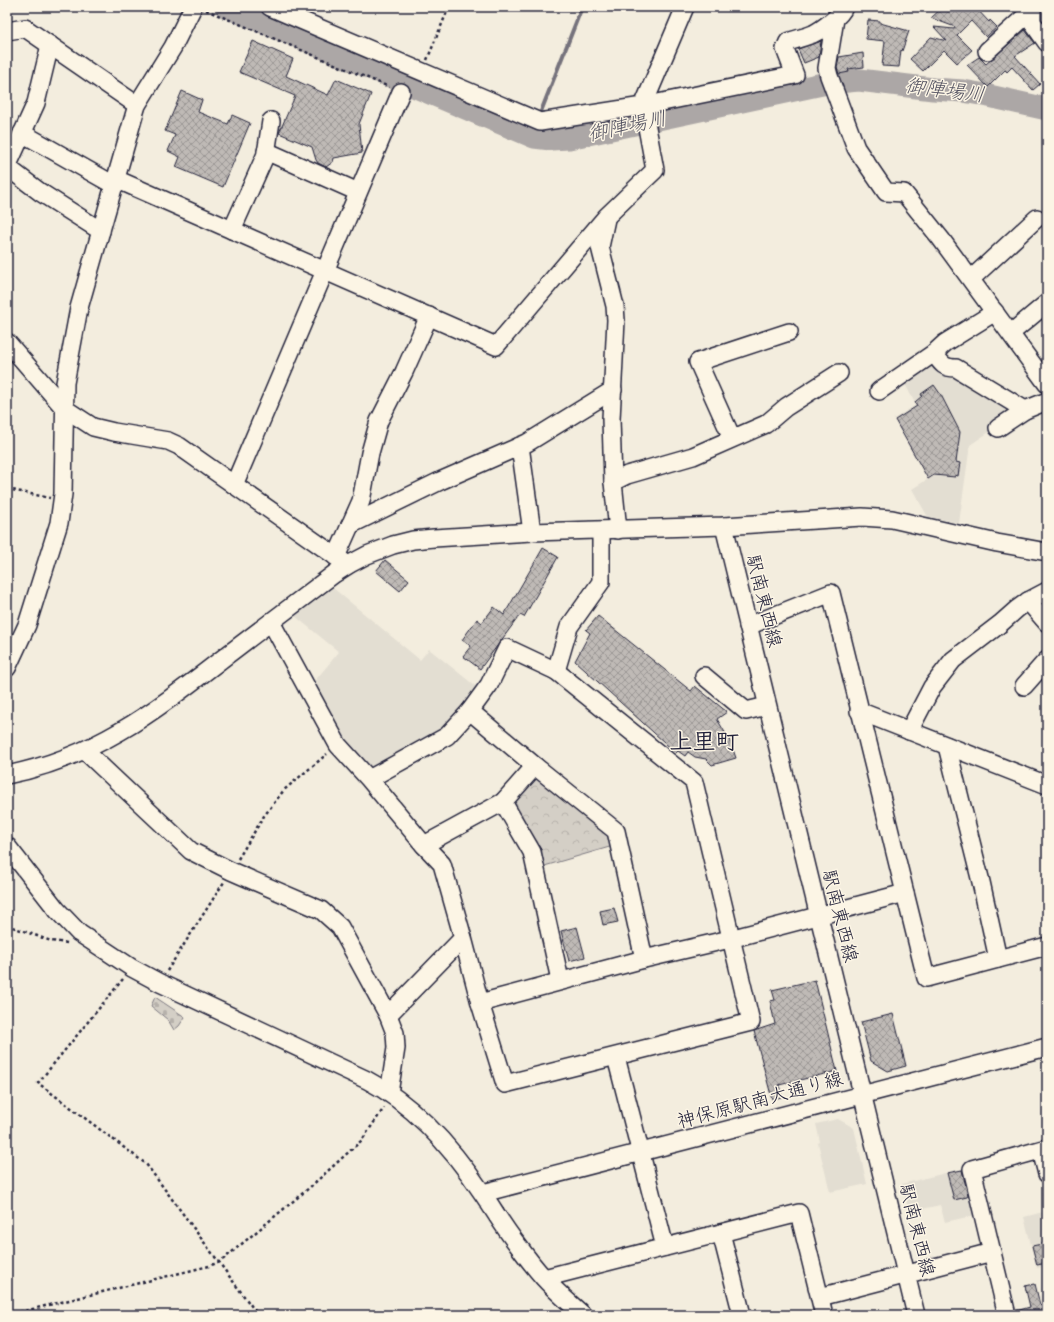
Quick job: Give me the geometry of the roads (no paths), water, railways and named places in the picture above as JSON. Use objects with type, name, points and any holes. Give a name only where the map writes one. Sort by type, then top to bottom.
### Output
[{"type":"street","points":[[270,7],[540,122],[643,109],[795,75],[785,49],[788,42],[814,34],[839,13]]},
{"type":"street","points":[[22,133],[115,182],[232,230],[496,346],[606,217],[655,170],[643,109],[685,7]]},
{"type":"street","points":[[7,668],[31,615],[59,523],[62,500],[64,383],[79,308],[137,105],[199,8]]},
{"type":"street","points":[[1032,8],[1032,22],[1047,43]]},
{"type":"street","points":[[987,51],[1032,8]]},
{"type":"street","points":[[839,13],[827,68],[856,148],[886,192],[904,193],[941,238],[1047,384]]},
{"type":"street","points":[[7,31],[25,28],[137,105]]},
{"type":"street","points":[[50,45],[36,103],[7,167],[40,192],[101,231]]},
{"type":"street","points":[[234,485],[401,92]]},
{"type":"street","points":[[232,230],[266,151],[271,121]]},
{"type":"street","points":[[266,151],[358,192]]},
{"type":"street","points":[[556,671],[569,627],[601,582],[609,530],[613,482],[611,419],[616,320],[615,306],[600,247],[606,217]]},
{"type":"street","points":[[970,279],[1037,218]]},
{"type":"street","points":[[1010,333],[1047,303]]},
{"type":"street","points":[[879,391],[934,353],[945,342],[995,312]]},
{"type":"street","points":[[342,561],[350,525],[360,501],[370,453],[379,421],[404,372],[429,316]]},
{"type":"street","points":[[732,438],[698,362],[789,332]]},
{"type":"street","points":[[7,342],[64,408],[93,427],[168,441],[179,446],[342,561]]},
{"type":"street","points":[[934,353],[941,363],[947,368],[956,368],[1024,410]]},
{"type":"street","points":[[613,482],[627,476],[693,456],[766,424],[786,407],[840,373]]},
{"type":"street","points":[[350,525],[440,481],[520,446],[613,390]]},
{"type":"street","points":[[998,428],[1024,410],[1047,401]]},
{"type":"street","points":[[520,446],[532,532]]},
{"type":"street","points":[[7,774],[56,762],[85,751],[111,738],[156,709],[271,622],[342,561],[367,555],[393,545],[413,540],[532,532],[724,526],[862,517],[892,519],[998,543],[1047,552]]},
{"type":"street","name":"駅南東西線","points":[[724,526],[916,1315]]},
{"type":"street","points":[[909,731],[932,687],[953,660],[1028,601],[1047,591]]},
{"type":"street","points":[[748,626],[831,593],[926,978],[1047,946]]},
{"type":"street","points":[[1028,601],[1047,623]]},
{"type":"street","points":[[271,622],[338,745],[442,864],[480,1003],[505,1084],[751,1022],[730,939],[694,782],[556,671],[507,648],[489,684],[470,711],[447,736],[369,779]]},
{"type":"street","points":[[1024,686],[1047,660]]},
{"type":"street","points":[[704,676],[746,711],[767,706]]},
{"type":"street","points":[[470,711],[535,766],[616,831],[644,959]]},
{"type":"street","points":[[859,711],[1047,785]]},
{"type":"street","points":[[947,746],[981,882],[998,959]]},
{"type":"street","points":[[85,751],[191,850],[231,871],[321,910],[340,927],[388,1015],[395,1033],[396,1048],[389,1094]]},
{"type":"street","points":[[424,845],[503,802],[535,766]]},
{"type":"street","points":[[503,802],[532,852],[560,980]]},
{"type":"street","points":[[7,846],[57,910],[79,933],[132,968],[160,983],[367,1080],[389,1094],[428,1126],[449,1148],[483,1193],[516,1244],[544,1278],[583,1315]]},
{"type":"street","points":[[480,1003],[560,980],[730,939],[904,893]]},
{"type":"street","points":[[388,1015],[463,938]]},
{"type":"street","name":"神保原駅南大通り線","points":[[483,1193],[1047,1047]]},
{"type":"street","points":[[616,1057],[665,1247]]},
{"type":"street","points":[[1007,1315],[972,1169],[1044,1149],[1047,1174]]},
{"type":"street","points":[[544,1278],[799,1213],[824,1315]]},
{"type":"street","points":[[721,1233],[742,1315]]},
{"type":"street","points":[[820,1296],[992,1252]]},
{"type":"waterway","name":"御陣場川","points":[[227,7],[534,137],[551,139],[569,138],[827,83],[859,80],[963,91],[1047,109]]},
{"type":"waterway","points":[[540,114],[582,7]]},
{"type":"waterway","points":[[534,137],[536,128]]},
{"type":"district","name":"上里町","points":[[704,741]]}]
